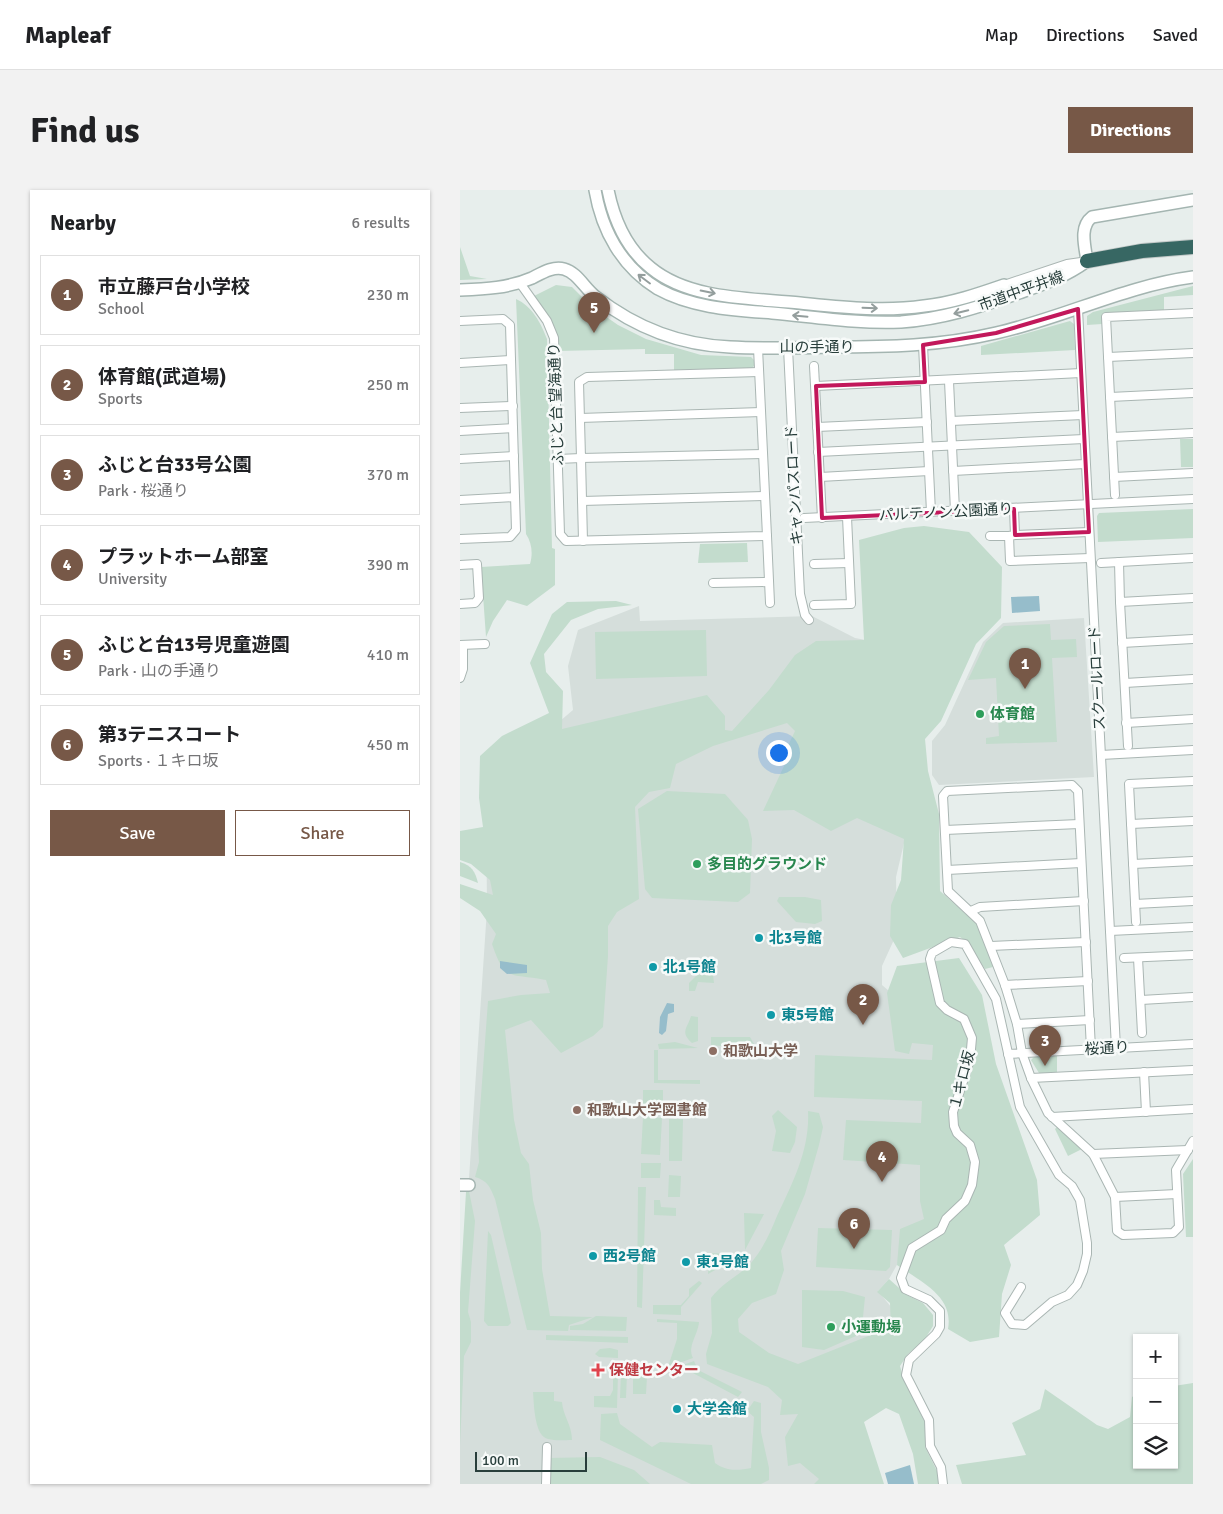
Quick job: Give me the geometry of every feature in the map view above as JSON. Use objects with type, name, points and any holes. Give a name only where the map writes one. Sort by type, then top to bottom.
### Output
[{"type":"highway","points":[[1087,261],[1142,251],[1193,247]]},
{"type":"street","name":"市道中平井線","points":[[595,190],[609,236],[619,254],[630,267],[659,289],[675,297],[717,308],[860,321],[924,319],[971,309],[996,301],[1068,274],[1087,261]]},
{"type":"street","name":"市道中平井線","points":[[608,190],[620,227],[628,243],[639,257],[666,278],[700,290],[743,298],[855,308],[902,308],[946,302],[1067,264],[1087,261]]},
{"type":"street","points":[[1087,261],[1084,228],[1086,221],[1092,217],[1193,200]]},
{"type":"street","name":"山の手通り","points":[[460,290],[489,289],[520,283],[547,270],[562,268],[573,272],[593,294],[614,310],[657,333],[678,341],[707,345],[788,348],[923,345],[996,333],[1078,309],[1145,286],[1193,277]]},
{"type":"street","name":"ふじと台 望海通り","points":[[520,283],[547,321],[554,338],[560,534],[566,541],[583,541]]},
{"type":"street","name":"スクールロード","points":[[1078,309],[1116,1048]]},
{"type":"street","points":[[1115,495],[1106,318],[1193,314]]},
{"type":"street","points":[[460,321],[503,319],[510,325],[516,530],[510,537],[460,539]]},
{"type":"street","points":[[923,345],[931,512]]},
{"type":"street","points":[[758,348],[770,604]]},
{"type":"street","name":"キャンパスロード","points":[[788,348],[800,594],[805,615],[809,620]]},
{"type":"street","points":[[1108,357],[1193,353]]},
{"type":"street","points":[[460,363],[511,360]]},
{"type":"street","points":[[814,366],[822,518]]},
{"type":"street","points":[[759,372],[587,376],[579,382],[583,541],[767,536]]},
{"type":"street","points":[[816,386],[949,381],[1081,373]]},
{"type":"street","points":[[949,381],[955,511]]},
{"type":"street","points":[[1110,397],[1193,393]]},
{"type":"street","points":[[460,408],[513,406]]},
{"type":"street","points":[[580,418],[761,412]]},
{"type":"street","points":[[951,421],[1083,415]]},
{"type":"street","points":[[817,427],[927,422]]},
{"type":"street","points":[[460,431],[513,428]]},
{"type":"street","points":[[1112,438],[1193,433]]},
{"type":"street","points":[[818,452],[1084,439]]},
{"type":"street","points":[[558,459],[763,454]]},
{"type":"street","points":[[460,459],[514,456]]},
{"type":"street","points":[[953,471],[1085,464]]},
{"type":"street","points":[[820,477],[929,471]]},
{"type":"street","points":[[1114,477],[1193,473]]},
{"type":"street","points":[[582,501],[765,496]]},
{"type":"street","points":[[460,500],[515,497]]},
{"type":"street","name":"パルテノン公園通り","points":[[804,518],[1193,499]]},
{"type":"street","points":[[1014,509],[1012,536],[1007,561],[1090,558]]},
{"type":"street","points":[[814,606],[851,604],[847,516]]},
{"type":"street","points":[[990,536],[1089,532]]},
{"type":"street","points":[[1101,563],[1193,558]]},
{"type":"street","points":[[1118,562],[1128,746]]},
{"type":"street","points":[[814,564],[849,563]]},
{"type":"street","points":[[460,564],[477,564],[479,598],[474,603],[460,604]]},
{"type":"street","points":[[713,583],[769,582]]},
{"type":"street","points":[[1120,602],[1193,598]]},
{"type":"street","points":[[1122,643],[1193,639]]},
{"type":"street","points":[[460,678],[462,669],[461,645],[484,644]]},
{"type":"street","points":[[1125,683],[1193,679]]},
{"type":"street","points":[[1126,722],[1193,719]]},
{"type":"street","points":[[1101,755],[1193,750]]},
{"type":"street","points":[[1136,922],[1130,784],[1193,781]]},
{"type":"street","points":[[1091,1049],[1078,791],[1072,785],[947,791],[943,796],[948,890],[980,921],[1005,985],[1017,1024],[1022,1053],[1031,1078],[1048,1113],[1093,1154],[1115,1197],[1117,1231],[1123,1235],[1173,1233],[1178,1227],[1176,1170],[1193,1142]]},
{"type":"street","points":[[1131,824],[1193,821]]},
{"type":"street","points":[[945,830],[1079,824]]},
{"type":"street","points":[[1133,864],[1193,861]]},
{"type":"street","points":[[947,870],[1081,863]]},
{"type":"street","points":[[971,911],[980,907],[1084,901]]},
{"type":"street","points":[[1135,904],[1193,901]]},
{"type":"street","points":[[1110,931],[1193,927]]},
{"type":"street","name":"１キロ坂","points":[[943,1484],[941,1466],[930,1446],[929,1420],[906,1375],[909,1360],[936,1334],[940,1327],[940,1311],[929,1300],[905,1289],[901,1278],[912,1248],[941,1230],[946,1219],[965,1201],[972,1186],[975,1162],[970,1145],[957,1133],[954,1126],[953,1112],[970,1060],[972,1038],[964,1019],[947,1010],[940,1003],[930,959],[932,953],[940,947],[957,941],[965,944],[971,953],[996,998],[1008,1054]]},
{"type":"street","points":[[991,946],[1086,942]]},
{"type":"street","points":[[1124,958],[1193,955]]},
{"type":"street","points":[[1138,958],[1142,1033]]},
{"type":"street","points":[[1005,985],[1088,981]]},
{"type":"street","points":[[1141,1000],[1193,996]]},
{"type":"street","points":[[1017,1024],[1090,1020]]},
{"type":"street","name":"桜通り","points":[[1008,1054],[1193,1044]]},
{"type":"street","points":[[1008,1054],[1020,1107],[1058,1175],[1072,1186],[1080,1200],[1087,1243],[1087,1254],[1077,1285],[1068,1295],[1052,1302],[1025,1325],[1018,1326],[1012,1324],[1005,1313],[1021,1287]]},
{"type":"street","points":[[1031,1078],[1193,1070]]},
{"type":"street","points":[[1144,1072],[1146,1112]]},
{"type":"street","points":[[1052,1117],[1193,1109]]},
{"type":"street","points":[[1093,1154],[1188,1150]]},
{"type":"street","points":[[1115,1197],[1177,1194]]},
{"type":"street","points":[[546,1484],[547,1447]]},
{"type":"highlighted area","points":[[1078,309],[1089,532],[1015,535],[1014,509],[822,518],[816,386],[925,382],[923,345],[996,333]]},
{"type":"shaded area","name":"和歌山大学","points":[[639,606],[640,621],[812,616],[855,638],[871,641],[905,839],[896,877],[897,933],[882,966],[882,985],[935,1031],[932,1219],[908,1245],[889,1279],[878,1291],[905,1324],[855,1401],[863,1484],[460,1484],[460,1313],[487,909],[486,792],[540,738],[573,710],[568,666],[578,630]]},
{"type":"shaded area","points":[[1084,618],[1094,777],[939,785],[932,775],[932,741],[945,725],[983,642],[1003,623]]},
{"type":"green space","points":[[460,247],[470,276],[487,279],[460,280]]},
{"type":"green space","points":[[556,285],[572,287],[592,307],[618,325],[646,339],[701,355],[751,357],[754,360],[754,366],[751,369],[674,371],[674,354],[645,354],[645,349],[558,351],[555,328],[534,296]]},
{"type":"green space","points":[[1193,286],[1193,295],[1164,297],[1164,311],[1102,314],[1102,324],[1087,325],[1087,316],[1093,312]]},
{"type":"green space","points":[[516,299],[527,306],[535,316],[547,339],[552,548],[555,549],[555,585],[527,606],[507,600],[493,621],[486,637],[481,567],[530,564],[531,556],[531,545],[526,534]]},
{"type":"green space","points":[[1070,321],[1074,324],[1075,350],[981,355],[981,346]]},
{"type":"green space","points":[[1180,439],[1193,439],[1193,467],[1181,467]]},
{"type":"green space","points":[[1193,509],[1193,538],[1098,542],[1097,516],[1099,513]]},
{"type":"green space","points":[[924,526],[969,532],[1002,567],[1001,618],[976,644],[941,721],[925,739],[928,771],[939,814],[940,891],[978,925],[993,967],[985,969],[968,943],[960,937],[903,958],[890,936],[891,905],[901,880],[904,839],[857,818],[831,831],[794,810],[763,811],[785,764],[786,750],[795,731],[787,723],[713,746],[676,764],[670,788],[649,792],[635,807],[639,899],[617,912],[608,926],[603,1027],[593,1036],[561,1053],[531,1020],[505,1030],[514,1120],[521,1153],[529,1164],[533,1200],[541,1233],[542,1269],[550,1316],[593,1317],[569,1325],[568,1331],[527,1330],[495,1199],[488,1185],[483,1180],[475,1177],[479,1162],[478,1137],[488,1001],[521,995],[550,993],[546,980],[517,976],[506,971],[501,965],[492,944],[496,934],[480,911],[460,898],[460,884],[493,895],[490,880],[471,864],[460,860],[460,831],[483,827],[479,798],[480,756],[502,736],[549,713],[530,663],[552,614],[567,602],[616,601],[632,605],[598,609],[571,620],[544,654],[546,672],[563,691],[562,729],[707,695],[725,716],[725,730],[732,731],[769,690],[795,655],[816,641],[864,640],[859,540],[904,528]]},
{"type":"green space","points":[[747,543],[748,562],[698,563],[700,544]]},
{"type":"green space","points":[[1050,624],[1051,640],[1076,639],[1077,657],[1052,658],[1057,742],[986,744],[986,738],[999,736],[996,678],[968,680],[986,642],[1004,626]]},
{"type":"green space","points":[[706,630],[707,676],[596,679],[595,632]]},
{"type":"green space","name":"多目的グラウンド","points":[[667,791],[725,794],[748,820],[752,839],[750,893],[738,902],[652,898],[645,889],[638,809]]},
{"type":"green space","points":[[460,862],[472,869],[478,883],[460,876]]},
{"type":"green space","points":[[779,897],[805,897],[821,900],[822,921],[815,924],[796,922],[777,901]]},
{"type":"green space","points":[[959,958],[982,995],[996,1064],[1037,1180],[1040,1215],[1004,1245],[1011,1265],[1002,1294],[999,1337],[970,1342],[948,1329],[949,1317],[946,1307],[934,1291],[897,1265],[900,1229],[924,1219],[920,1201],[920,1165],[843,1160],[846,1120],[921,1123],[922,1101],[814,1097],[815,1055],[932,1060],[933,1045],[912,1043],[909,1054],[895,1051],[887,993],[897,966]]},
{"type":"green space","points":[[697,975],[713,975],[714,983],[698,982],[695,991],[689,991],[689,983]]},
{"type":"green space","points":[[691,1016],[698,1017],[698,1041],[692,1043],[685,1033]]},
{"type":"green space","points":[[711,1037],[750,1037],[754,1044],[742,1048],[711,1045]]},
{"type":"green space","points":[[675,1042],[698,1048],[659,1049],[658,1044]]},
{"type":"green space","points":[[654,1050],[658,1050],[658,1080],[700,1080],[700,1084],[654,1083]]},
{"type":"green space","points":[[1057,1056],[1057,1073],[1039,1073],[1031,1060],[1034,1057]]},
{"type":"green space","points":[[643,1090],[663,1090],[663,1109],[643,1108]]},
{"type":"green space","points":[[778,1110],[797,1127],[795,1142],[790,1153],[772,1151],[776,1131],[772,1116]]},
{"type":"green space","points":[[808,1111],[819,1113],[823,1127],[805,1194],[781,1251],[784,1270],[776,1294],[752,1303],[738,1319],[739,1332],[769,1353],[798,1364],[891,1327],[890,1303],[877,1292],[889,1279],[907,1295],[923,1303],[933,1315],[933,1326],[925,1339],[908,1354],[900,1366],[903,1377],[925,1423],[925,1447],[937,1471],[939,1484],[918,1484],[913,1454],[899,1414],[886,1408],[864,1422],[884,1484],[814,1484],[819,1479],[800,1463],[788,1466],[785,1437],[798,1414],[780,1415],[782,1400],[768,1387],[707,1364],[706,1354],[712,1333],[711,1298],[751,1263],[766,1241],[799,1165],[806,1139]]},
{"type":"green space","points":[[643,1117],[662,1118],[660,1155],[641,1154]]},
{"type":"green space","points":[[669,1119],[683,1119],[682,1161],[669,1161]]},
{"type":"green space","points":[[1057,1127],[1082,1149],[1068,1156],[1055,1129]]},
{"type":"green space","points":[[1193,1159],[1193,1237],[1186,1237],[1183,1174]]},
{"type":"green space","points":[[641,1163],[661,1163],[660,1178],[641,1178]]},
{"type":"green space","points":[[669,1175],[681,1176],[680,1197],[668,1197]]},
{"type":"green space","points":[[638,1187],[646,1187],[642,1308],[637,1307]]},
{"type":"green space","points":[[469,1191],[475,1221],[468,1312],[471,1322],[471,1342],[464,1356],[460,1445],[460,1293],[466,1192]]},
{"type":"green space","points":[[654,1200],[660,1200],[661,1207],[676,1208],[676,1216],[654,1215]]},
{"type":"green space","points":[[744,1213],[764,1214],[745,1250]]},
{"type":"green space","points":[[818,1228],[892,1230],[890,1267],[886,1271],[816,1267]]},
{"type":"green space","points":[[488,1231],[491,1235],[511,1323],[508,1326],[488,1326],[484,1321]]},
{"type":"green space","points":[[709,1253],[734,1254],[726,1264],[708,1274]]},
{"type":"green space","points":[[699,1281],[702,1283],[681,1307],[681,1315],[653,1314],[653,1305],[681,1305],[689,1296],[689,1289]]},
{"type":"green space","name":"小運動場","points":[[802,1290],[843,1291],[865,1297],[863,1317],[856,1336],[824,1350],[802,1347]]},
{"type":"green space","points":[[596,1316],[627,1317],[626,1331],[570,1330],[570,1326],[583,1324]]},
{"type":"green space","points":[[657,1319],[699,1322],[691,1349],[693,1358],[679,1363],[679,1368],[668,1367],[677,1339],[677,1323],[657,1322]]},
{"type":"green space","points":[[546,1335],[628,1337],[628,1343],[546,1340]]},
{"type":"green space","points":[[610,1348],[618,1350],[618,1358],[599,1357],[595,1354],[600,1349]]},
{"type":"green space","points":[[694,1361],[698,1370],[742,1392],[738,1397],[691,1372],[683,1365]]},
{"type":"green space","points":[[613,1373],[618,1373],[617,1408],[594,1407],[594,1396],[610,1396],[613,1390]]},
{"type":"green space","points":[[621,1373],[627,1373],[626,1398],[620,1398]]},
{"type":"green space","points":[[633,1376],[647,1376],[646,1394],[633,1394]]},
{"type":"green space","points":[[1193,1383],[1193,1484],[962,1484],[956,1465],[1026,1455],[1012,1423],[1040,1409],[1045,1389],[1097,1425],[1108,1429],[1130,1417],[1133,1396],[1133,1469],[1178,1469],[1178,1385]]},
{"type":"green space","points":[[533,1392],[554,1392],[554,1401],[562,1402],[571,1430],[572,1440],[554,1440],[543,1437],[537,1426]]},
{"type":"green space","points":[[754,1401],[761,1403],[761,1432],[769,1468],[769,1480],[761,1484],[691,1484],[600,1440],[601,1414],[617,1413],[620,1424],[652,1447],[660,1442],[712,1445],[715,1463],[719,1466],[732,1470],[751,1468],[754,1417],[747,1411]]},
{"type":"green space","points":[[600,1457],[634,1470],[650,1484],[547,1484],[547,1458]]},
{"type":"water","points":[[1039,596],[1040,611],[1012,613],[1011,597]]},
{"type":"water","points":[[500,961],[527,965],[527,973],[507,974],[500,968]]},
{"type":"water","points":[[667,1003],[674,1004],[674,1012],[668,1014],[666,1031],[662,1035],[659,1033],[660,1017]]},
{"type":"water","points":[[910,1465],[914,1484],[888,1484],[885,1473]]},
{"type":"place","name":"ふじと台13号児童遊園","points":[[594,333]]},
{"type":"place","name":"市立藤戸台小学校","points":[[1025,689]]},
{"type":"place","name":"体育館","points":[[980,714]]},
{"type":"place","name":"多目的グラウンド","points":[[697,864]]},
{"type":"place","name":"北3号館","points":[[759,938]]},
{"type":"place","name":"北1号館","points":[[653,967]]},
{"type":"place","name":"東5号館","points":[[771,1015]]},
{"type":"place","name":"体育館(武道場)","points":[[863,1025]]},
{"type":"place","name":"和歌山大学","points":[[713,1051]]},
{"type":"place","name":"ふじと台33号公園","points":[[1045,1066]]},
{"type":"place","name":"和歌山大学図書館","points":[[577,1110]]},
{"type":"place","name":"プラットホーム部室","points":[[882,1182]]},
{"type":"place","name":"第3テニスコート","points":[[854,1249]]},
{"type":"place","name":"西2号館","points":[[593,1256]]},
{"type":"place","name":"東1号館","points":[[686,1262]]},
{"type":"place","name":"小運動場","points":[[831,1327]]},
{"type":"place","name":"保健センター","points":[[598,1370]]},
{"type":"place","name":"大学会館","points":[[677,1409]]}]
